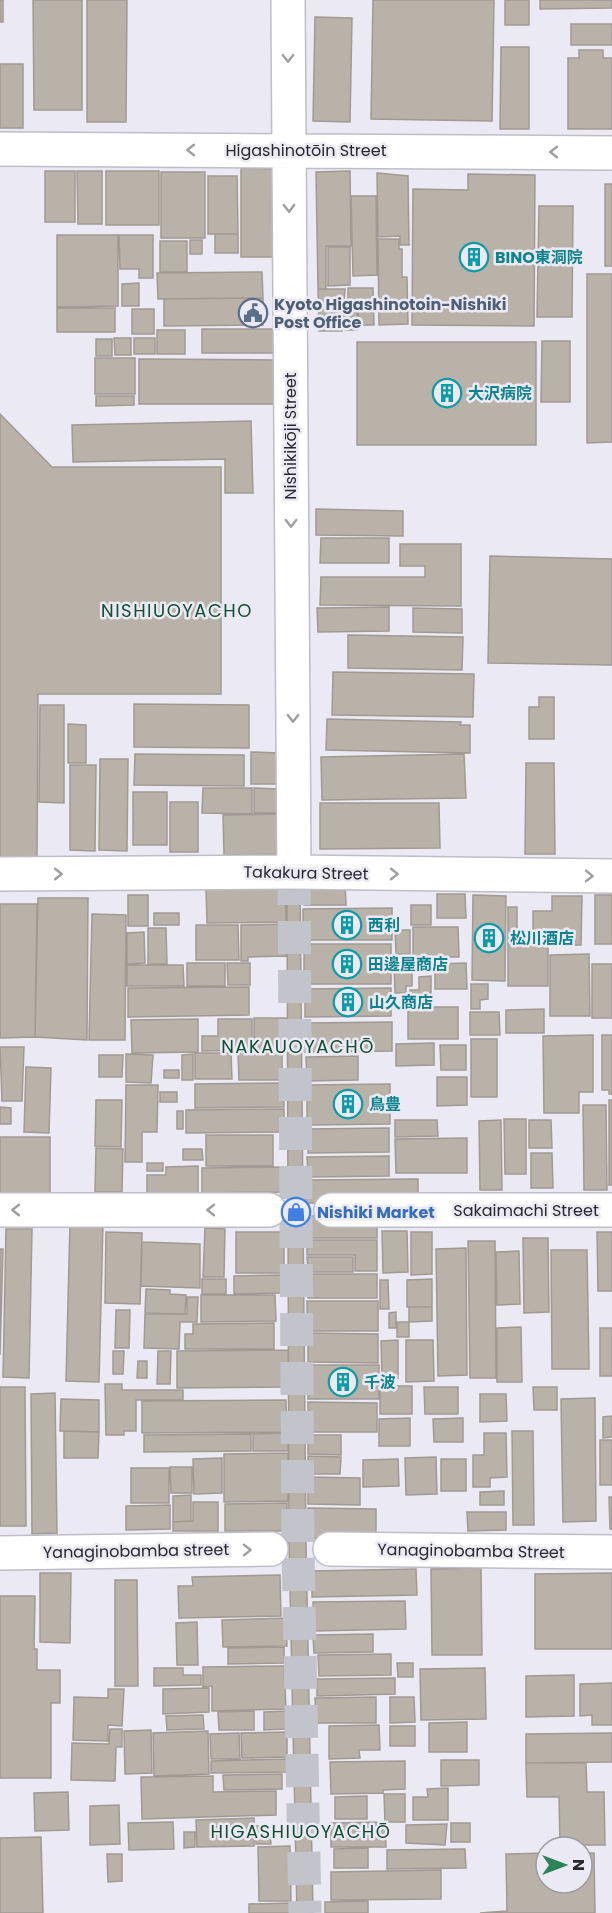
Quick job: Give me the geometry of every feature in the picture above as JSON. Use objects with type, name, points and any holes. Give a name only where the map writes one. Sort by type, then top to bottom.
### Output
[{"type":"street","name":"Nishikikōji Street","points":[[288,0],[294,872]]},
{"type":"street","name":"Higashinotōin Street","points":[[0,149],[612,153]]},
{"type":"street","name":"Takakura Street","points":[[0,874],[294,872],[612,876]]},
{"type":"street","points":[[0,1210],[269,1210]]},
{"type":"street","name":"Sakaimachi Street","points":[[331,1210],[612,1210]]},
{"type":"street","name":"Yanaginobamba street","points":[[0,1553],[272,1549]]},
{"type":"street","name":"Yanaginobamba Street","points":[[330,1549],[612,1552]]},
{"type":"building","points":[[0,0],[3,0],[3,22],[0,22]]},
{"type":"building","points":[[33,0],[82,0],[82,110],[34,110]]},
{"type":"building","points":[[87,0],[127,0],[126,122],[87,122]]},
{"type":"building","points":[[373,0],[494,0],[492,121],[371,119]]},
{"type":"building","points":[[505,0],[529,0],[529,25],[505,25]]},
{"type":"building","points":[[540,0],[612,0],[612,8],[540,9]]},
{"type":"building","points":[[315,17],[352,18],[350,122],[313,121]]},
{"type":"building","points":[[571,24],[612,24],[612,45],[571,45]]},
{"type":"building","points":[[501,47],[529,47],[529,129],[500,129]]},
{"type":"building","points":[[579,50],[603,50],[603,58],[612,58],[612,129],[568,129],[568,58],[579,58]]},
{"type":"building","points":[[0,64],[23,64],[23,128],[0,128]]},
{"type":"building","points":[[241,168],[278,169],[277,257],[241,257]]},
{"type":"building","points":[[45,171],[75,171],[75,222],[45,222]]},
{"type":"building","points":[[77,171],[102,171],[102,224],[78,224]]},
{"type":"building","points":[[106,171],[159,171],[159,225],[106,225]]},
{"type":"building","points":[[350,171],[351,246],[326,246],[326,289],[318,289],[316,172]]},
{"type":"building","points":[[161,172],[205,172],[205,238],[161,238]]},
{"type":"building","points":[[377,173],[408,176],[409,245],[400,245],[400,236],[378,237]]},
{"type":"building","name":"BINO東洞院","points":[[468,174],[535,175],[534,326],[412,325],[413,189],[468,190]]},
{"type":"building","points":[[208,176],[237,176],[238,234],[208,234]]},
{"type":"building","points":[[605,184],[612,184],[612,266],[605,266]]},
{"type":"building","points":[[351,196],[376,196],[377,275],[353,276]]},
{"type":"building","points":[[539,206],[573,206],[572,317],[537,317]]},
{"type":"building","points":[[215,234],[238,234],[238,253],[215,253]]},
{"type":"building","points":[[57,235],[118,235],[118,306],[57,307]]},
{"type":"building","points":[[119,235],[153,235],[153,278],[139,278],[139,269],[120,269]]},
{"type":"building","points":[[378,239],[399,239],[399,249],[402,249],[402,277],[407,277],[408,324],[379,325]]},
{"type":"building","points":[[190,240],[202,240],[202,254],[190,254]]},
{"type":"building","points":[[160,241],[187,241],[187,272],[160,272]]},
{"type":"building","points":[[328,247],[350,247],[350,285],[328,286]]},
{"type":"building","points":[[262,272],[263,298],[158,299],[157,273]]},
{"type":"building","points":[[587,274],[612,274],[612,442],[587,443]]},
{"type":"building","points":[[139,283],[139,306],[122,306],[122,284]]},
{"type":"building","points":[[348,288],[373,288],[374,325],[359,325],[358,307],[348,308]]},
{"type":"building","points":[[318,289],[345,289],[342,331],[319,331]]},
{"type":"building","points":[[263,298],[263,325],[164,326],[164,299]]},
{"type":"building","points":[[57,308],[115,308],[115,332],[57,332]]},
{"type":"building","points":[[132,309],[154,309],[154,334],[132,334]]},
{"type":"building","points":[[344,310],[357,310],[357,330],[345,330]]},
{"type":"building","points":[[202,329],[277,329],[277,353],[202,353]]},
{"type":"building","points":[[157,330],[185,330],[185,354],[157,354]]},
{"type":"building","points":[[114,338],[131,338],[131,355],[115,355]]},
{"type":"building","points":[[134,338],[155,338],[155,354],[134,354]]},
{"type":"building","points":[[96,339],[112,339],[112,356],[96,356]]},
{"type":"building","points":[[542,341],[570,341],[570,402],[541,402]]},
{"type":"building","name":"大沢病院","points":[[357,342],[536,342],[536,445],[357,445]]},
{"type":"building","points":[[95,358],[135,358],[135,394],[95,394]]},
{"type":"building","points":[[139,359],[275,360],[275,404],[139,404]]},
{"type":"building","points":[[96,396],[134,396],[134,405],[96,406]]},
{"type":"building","points":[[0,414],[52,467],[221,467],[221,694],[38,694],[37,858],[0,858]]},
{"type":"building","points":[[251,421],[253,493],[225,493],[225,459],[73,462],[72,425]]},
{"type":"building","points":[[316,509],[403,511],[403,536],[316,535]]},
{"type":"building","points":[[321,538],[389,538],[389,563],[320,563]]},
{"type":"building","points":[[400,544],[461,544],[461,606],[320,605],[321,577],[425,577],[425,566],[400,566]]},
{"type":"building","points":[[490,556],[612,559],[612,665],[488,663]]},
{"type":"building","points":[[389,607],[389,631],[318,632],[317,608]]},
{"type":"building","points":[[413,608],[462,609],[462,633],[413,632]]},
{"type":"building","points":[[348,635],[463,637],[462,670],[348,668]]},
{"type":"building","points":[[333,672],[474,674],[473,717],[332,715]]},
{"type":"building","points":[[539,697],[554,697],[554,739],[529,739],[529,707],[539,707]]},
{"type":"building","points":[[134,704],[249,705],[249,748],[134,747]]},
{"type":"building","points":[[40,705],[64,705],[64,803],[39,802]]},
{"type":"building","points":[[327,719],[461,722],[460,725],[470,725],[470,753],[326,750]]},
{"type":"building","points":[[68,724],[86,725],[86,763],[68,763]]},
{"type":"building","points":[[251,752],[279,753],[278,784],[251,784]]},
{"type":"building","points":[[135,754],[244,755],[244,786],[134,785]]},
{"type":"building","points":[[464,754],[466,798],[322,800],[321,757]]},
{"type":"building","points":[[100,759],[128,759],[127,851],[99,850]]},
{"type":"building","points":[[526,763],[554,763],[555,854],[525,854]]},
{"type":"building","points":[[70,765],[96,765],[95,851],[70,850]]},
{"type":"building","points":[[203,788],[252,788],[252,814],[202,813]]},
{"type":"building","points":[[254,788],[278,789],[277,813],[254,813]]},
{"type":"building","points":[[133,792],[167,792],[167,845],[133,845]]},
{"type":"building","points":[[170,802],[198,802],[198,852],[170,852]]},
{"type":"building","points":[[320,803],[439,803],[440,848],[320,849]]},
{"type":"building","points":[[283,814],[283,854],[224,855],[223,815]]},
{"type":"building","name":"Nishiki Market","points":[[300,880],[306,1542],[313,1913],[297,1913],[289,1543],[287,881]]},
{"type":"building","points":[[303,881],[345,881],[346,905],[304,905]]},
{"type":"building","points":[[285,886],[286,922],[207,923],[206,887]]},
{"type":"building","points":[[437,894],[465,894],[466,918],[437,918]]},
{"type":"building","points":[[128,895],[148,895],[148,926],[128,926]]},
{"type":"building","name":"松川酒店","points":[[473,895],[506,896],[505,981],[472,980]]},
{"type":"building","points":[[595,895],[612,895],[612,944],[595,944]]},
{"type":"building","points":[[552,896],[582,896],[581,945],[548,945],[548,986],[508,986],[508,907],[517,907],[517,935],[533,935],[533,911],[552,911]]},
{"type":"building","points":[[38,898],[88,898],[87,1040],[35,1037]]},
{"type":"building","points":[[0,904],[37,904],[35,1037],[0,1038]]},
{"type":"building","points":[[411,905],[431,905],[431,925],[411,925]]},
{"type":"building","name":"西利","points":[[392,908],[392,940],[303,940],[303,909]]},
{"type":"building","points":[[154,913],[179,913],[179,925],[154,925]]},
{"type":"building","points":[[92,914],[126,915],[125,1040],[89,1040]]},
{"type":"building","points":[[286,924],[286,956],[248,957],[248,961],[241,961],[241,925]]},
{"type":"building","points":[[196,925],[238,925],[239,960],[196,960]]},
{"type":"building","points":[[413,927],[458,927],[459,957],[413,957]]},
{"type":"building","points":[[148,928],[166,928],[167,964],[148,964]]},
{"type":"building","points":[[395,930],[410,930],[410,954],[396,954]]},
{"type":"building","points":[[144,932],[145,963],[127,964],[127,933]]},
{"type":"building","name":"田邊屋商店","points":[[304,944],[391,944],[391,984],[304,984]]},
{"type":"building","points":[[589,954],[590,1016],[550,1016],[550,955]]},
{"type":"building","points":[[187,963],[225,963],[225,986],[187,986]]},
{"type":"building","points":[[227,963],[250,963],[250,985],[228,985]]},
{"type":"building","points":[[394,963],[412,963],[412,986],[406,986],[406,993],[395,993]]},
{"type":"building","points":[[466,963],[467,989],[435,989],[435,964]]},
{"type":"building","points":[[592,964],[612,964],[612,1018],[592,1018]]},
{"type":"building","points":[[127,965],[183,965],[184,986],[127,986]]},
{"type":"building","points":[[431,976],[431,1004],[410,1004],[410,990],[419,990],[419,977]]},
{"type":"building","points":[[471,984],[488,984],[488,999],[480,1000],[480,1009],[471,1009]]},
{"type":"building","points":[[249,987],[249,1015],[128,1017],[128,988]]},
{"type":"building","name":"山久商店","points":[[391,988],[391,1016],[305,1017],[305,989]]},
{"type":"building","points":[[408,1007],[458,1007],[458,1039],[408,1039]]},
{"type":"building","points":[[544,1009],[544,1033],[506,1033],[506,1010]]},
{"type":"building","points":[[470,1012],[499,1012],[500,1035],[470,1035]]},
{"type":"building","points":[[254,1018],[286,1018],[286,1049],[254,1050]]},
{"type":"building","points":[[198,1019],[198,1052],[132,1053],[131,1020]]},
{"type":"building","points":[[218,1019],[252,1019],[252,1050],[202,1051],[202,1036],[218,1036]]},
{"type":"building","points":[[392,1022],[392,1051],[305,1052],[305,1023]]},
{"type":"building","points":[[593,1035],[593,1092],[579,1092],[579,1113],[544,1113],[543,1036]]},
{"type":"building","points":[[602,1035],[612,1035],[612,1094],[609,1094],[609,1090],[602,1090]]},
{"type":"building","points":[[471,1039],[497,1039],[497,1097],[471,1097]]},
{"type":"building","points":[[434,1043],[434,1065],[396,1066],[396,1044]]},
{"type":"building","points":[[440,1045],[466,1045],[466,1070],[441,1070]]},
{"type":"building","points":[[0,1047],[24,1047],[22,1101],[2,1101]]},
{"type":"building","points":[[238,1052],[282,1052],[282,1080],[239,1080]]},
{"type":"building","points":[[195,1053],[231,1053],[232,1079],[195,1079]]},
{"type":"building","points":[[126,1054],[153,1055],[151,1083],[126,1082]]},
{"type":"building","points":[[193,1054],[193,1080],[182,1080],[182,1055]]},
{"type":"building","points":[[99,1055],[123,1055],[122,1077],[99,1077]]},
{"type":"building","points":[[358,1056],[358,1080],[307,1081],[306,1057]]},
{"type":"building","points":[[26,1067],[51,1068],[49,1133],[24,1132]]},
{"type":"building","points":[[164,1070],[179,1070],[179,1078],[164,1078]]},
{"type":"building","points":[[437,1077],[467,1077],[467,1105],[437,1106]]},
{"type":"building","points":[[283,1083],[284,1107],[195,1108],[195,1084]]},
{"type":"building","name":"鳥豊","points":[[390,1084],[390,1124],[307,1125],[307,1085]]},
{"type":"building","points":[[126,1085],[158,1085],[157,1132],[142,1132],[142,1162],[125,1162]]},
{"type":"building","points":[[160,1092],[177,1092],[177,1102],[160,1102]]},
{"type":"building","points":[[96,1100],[122,1100],[121,1147],[95,1146]]},
{"type":"building","points":[[609,1100],[612,1100],[612,1185],[609,1185]]},
{"type":"building","points":[[583,1105],[606,1105],[607,1190],[584,1190]]},
{"type":"building","points":[[0,1107],[11,1108],[11,1124],[0,1124]]},
{"type":"building","points":[[284,1109],[284,1132],[186,1133],[186,1110]]},
{"type":"building","points":[[177,1111],[183,1111],[183,1129],[177,1129]]},
{"type":"building","points":[[504,1119],[526,1119],[526,1174],[505,1174]]},
{"type":"building","points":[[395,1120],[437,1120],[438,1136],[395,1137]]},
{"type":"building","points":[[501,1120],[502,1190],[480,1190],[479,1121]]},
{"type":"building","points":[[529,1120],[551,1120],[552,1148],[529,1148]]},
{"type":"building","points":[[389,1128],[389,1152],[308,1153],[308,1129]]},
{"type":"building","points":[[206,1135],[273,1135],[273,1166],[206,1166]]},
{"type":"building","points":[[0,1137],[50,1137],[50,1202],[0,1201]]},
{"type":"building","points":[[467,1138],[467,1173],[396,1173],[395,1139]]},
{"type":"building","points":[[96,1148],[123,1149],[122,1192],[95,1192]]},
{"type":"building","points":[[183,1149],[202,1149],[203,1160],[183,1160]]},
{"type":"building","points":[[531,1153],[552,1153],[553,1188],[531,1188]]},
{"type":"building","points":[[389,1156],[389,1176],[308,1177],[307,1157]]},
{"type":"building","points":[[147,1163],[163,1163],[163,1171],[147,1171]]},
{"type":"building","points":[[198,1166],[198,1193],[147,1194],[147,1175],[166,1175],[166,1167]]},
{"type":"building","points":[[286,1167],[286,1192],[202,1193],[202,1168]]},
{"type":"building","points":[[418,1179],[418,1203],[306,1203],[306,1180]]},
{"type":"building","points":[[307,1216],[377,1216],[377,1238],[307,1238]]},
{"type":"building","points":[[70,1221],[103,1222],[99,1382],[66,1381]]},
{"type":"building","points":[[205,1228],[225,1229],[224,1277],[203,1277]]},
{"type":"building","points":[[6,1229],[32,1229],[29,1378],[3,1377]]},
{"type":"building","points":[[382,1231],[407,1231],[408,1272],[383,1273]]},
{"type":"building","points":[[106,1232],[142,1233],[140,1304],[105,1303]]},
{"type":"building","points":[[236,1232],[284,1232],[284,1273],[236,1273]]},
{"type":"building","points":[[411,1232],[432,1232],[432,1274],[411,1275]]},
{"type":"building","points":[[597,1232],[612,1232],[612,1291],[598,1291]]},
{"type":"building","points":[[523,1238],[548,1238],[549,1312],[524,1313]]},
{"type":"building","points":[[307,1240],[377,1240],[377,1271],[355,1271],[355,1255],[307,1255]]},
{"type":"building","points":[[468,1241],[495,1241],[496,1378],[470,1378]]},
{"type":"building","points":[[142,1242],[200,1244],[200,1288],[141,1286]]},
{"type":"building","points":[[466,1248],[467,1375],[438,1376],[436,1249]]},
{"type":"building","points":[[0,1249],[3,1249],[0,1355]]},
{"type":"building","points":[[551,1250],[587,1250],[589,1369],[552,1369]]},
{"type":"building","points":[[519,1251],[520,1304],[497,1305],[496,1252]]},
{"type":"building","points":[[307,1257],[353,1257],[353,1272],[308,1272]]},
{"type":"building","points":[[307,1274],[377,1274],[377,1298],[308,1298]]},
{"type":"building","points":[[282,1275],[282,1293],[234,1294],[234,1276]]},
{"type":"building","points":[[202,1279],[226,1279],[226,1294],[202,1294]]},
{"type":"building","points":[[432,1279],[432,1307],[407,1307],[407,1280]]},
{"type":"building","points":[[380,1280],[388,1280],[389,1309],[380,1309]]},
{"type":"building","points":[[146,1289],[170,1290],[170,1294],[186,1295],[185,1314],[145,1313]]},
{"type":"building","points":[[201,1295],[275,1295],[276,1321],[201,1322]]},
{"type":"building","points":[[187,1297],[198,1297],[197,1322],[180,1322],[179,1349],[144,1348],[145,1314],[187,1314]]},
{"type":"building","points":[[307,1301],[378,1301],[378,1331],[307,1331]]},
{"type":"building","points":[[409,1307],[432,1307],[432,1321],[409,1322]]},
{"type":"building","points":[[116,1310],[130,1310],[129,1348],[115,1348]]},
{"type":"building","points":[[396,1312],[396,1328],[389,1328],[389,1313]]},
{"type":"building","points":[[397,1322],[409,1322],[409,1337],[397,1337]]},
{"type":"building","points":[[274,1323],[274,1349],[185,1349],[185,1334],[193,1334],[193,1324]]},
{"type":"building","points":[[521,1327],[522,1382],[497,1382],[497,1328]]},
{"type":"building","points":[[600,1328],[612,1328],[612,1376],[600,1376]]},
{"type":"building","points":[[308,1333],[378,1334],[378,1363],[308,1362]]},
{"type":"building","points":[[398,1340],[398,1378],[382,1378],[381,1341]]},
{"type":"building","points":[[406,1340],[433,1340],[434,1381],[406,1382]]},
{"type":"building","points":[[288,1350],[289,1387],[177,1388],[177,1351]]},
{"type":"building","points":[[113,1351],[124,1351],[123,1374],[113,1374]]},
{"type":"building","points":[[158,1351],[171,1351],[170,1384],[157,1384]]},
{"type":"building","points":[[138,1361],[147,1361],[147,1378],[137,1378]]},
{"type":"building","name":"千波","points":[[308,1365],[379,1365],[379,1399],[308,1399]]},
{"type":"building","points":[[105,1384],[122,1384],[122,1390],[183,1390],[183,1400],[136,1400],[136,1431],[124,1431],[124,1435],[106,1435]]},
{"type":"building","points":[[380,1386],[412,1386],[412,1414],[380,1414]]},
{"type":"building","points":[[0,1387],[25,1387],[26,1526],[0,1526]]},
{"type":"building","points":[[424,1387],[458,1387],[458,1414],[425,1414]]},
{"type":"building","points":[[533,1387],[557,1387],[557,1410],[534,1410]]},
{"type":"building","points":[[55,1393],[57,1533],[32,1534],[31,1394]]},
{"type":"building","points":[[480,1394],[506,1394],[507,1421],[480,1422]]},
{"type":"building","points":[[595,1398],[596,1521],[563,1522],[561,1399]]},
{"type":"building","points":[[61,1399],[99,1400],[99,1432],[60,1431]]},
{"type":"building","points":[[286,1400],[287,1432],[142,1433],[142,1401]]},
{"type":"building","points":[[308,1402],[377,1403],[377,1432],[308,1432]]},
{"type":"building","points":[[612,1416],[612,1437],[603,1438],[603,1417]]},
{"type":"building","points":[[410,1418],[410,1446],[379,1446],[379,1419]]},
{"type":"building","points":[[463,1418],[463,1442],[434,1442],[433,1419]]},
{"type":"building","points":[[64,1431],[99,1432],[98,1458],[64,1458]]},
{"type":"building","points":[[512,1431],[533,1431],[534,1525],[513,1525]]},
{"type":"building","points":[[288,1433],[288,1451],[253,1451],[253,1434]]},
{"type":"building","points":[[484,1433],[506,1433],[507,1477],[490,1478],[490,1487],[473,1487],[473,1455],[484,1455]]},
{"type":"building","points":[[251,1434],[251,1451],[144,1452],[144,1435]]},
{"type":"building","points":[[308,1435],[341,1435],[341,1455],[308,1454]]},
{"type":"building","points":[[600,1440],[612,1440],[612,1485],[600,1485]]},
{"type":"building","points":[[288,1453],[288,1501],[224,1502],[224,1454]]},
{"type":"building","points":[[308,1456],[341,1457],[340,1474],[308,1474]]},
{"type":"building","points":[[436,1457],[437,1494],[406,1495],[405,1458]]},
{"type":"building","points":[[222,1458],[222,1493],[194,1494],[193,1459]]},
{"type":"building","points":[[398,1459],[399,1486],[363,1487],[363,1460]]},
{"type":"building","points":[[441,1459],[466,1459],[466,1491],[441,1491]]},
{"type":"building","points":[[170,1467],[192,1467],[192,1493],[171,1493]]},
{"type":"building","points":[[131,1468],[169,1468],[169,1503],[131,1503]]},
{"type":"building","points":[[308,1477],[360,1478],[360,1505],[308,1504]]},
{"type":"building","points":[[504,1491],[504,1505],[480,1505],[480,1492]]},
{"type":"building","points":[[191,1495],[191,1521],[173,1522],[173,1496]]},
{"type":"building","points":[[609,1497],[612,1497],[612,1529],[610,1529]]},
{"type":"building","points":[[193,1502],[218,1502],[218,1531],[173,1531],[173,1522],[193,1521]]},
{"type":"building","points":[[287,1503],[287,1531],[225,1531],[225,1504]]},
{"type":"building","points":[[170,1505],[170,1529],[126,1530],[126,1506]]},
{"type":"building","points":[[308,1508],[376,1509],[376,1539],[307,1538]]},
{"type":"building","points":[[467,1512],[506,1512],[506,1530],[468,1531]]},
{"type":"building","points":[[481,1568],[482,1655],[432,1655],[431,1569]]},
{"type":"building","points":[[416,1569],[417,1595],[312,1597],[312,1571]]},
{"type":"building","points":[[40,1573],[71,1573],[70,1643],[40,1642]]},
{"type":"building","points":[[612,1573],[612,1649],[535,1649],[535,1574]]},
{"type":"building","points":[[280,1575],[281,1616],[179,1618],[178,1586],[193,1586],[192,1577]]},
{"type":"building","points":[[115,1580],[137,1580],[138,1686],[115,1686]]},
{"type":"building","points":[[0,1596],[35,1596],[34,1649],[37,1649],[37,1670],[60,1670],[60,1703],[51,1703],[51,1778],[0,1778]]},
{"type":"building","points":[[405,1601],[406,1629],[314,1631],[313,1602]]},
{"type":"building","points":[[286,1618],[287,1646],[223,1647],[222,1620]]},
{"type":"building","points":[[197,1622],[198,1665],[177,1665],[176,1623]]},
{"type":"building","points":[[373,1634],[373,1652],[314,1653],[313,1635]]},
{"type":"building","points":[[284,1647],[284,1663],[228,1664],[228,1648]]},
{"type":"building","points":[[391,1654],[391,1675],[319,1676],[318,1655]]},
{"type":"building","points":[[397,1663],[413,1663],[413,1677],[398,1677]]},
{"type":"building","points":[[284,1666],[286,1709],[212,1711],[212,1686],[203,1687],[203,1667]]},
{"type":"building","points":[[154,1668],[183,1668],[183,1675],[201,1675],[201,1685],[154,1686]]},
{"type":"building","points":[[485,1668],[486,1719],[421,1720],[420,1669]]},
{"type":"building","points":[[574,1675],[574,1716],[526,1717],[526,1676]]},
{"type":"building","points":[[395,1678],[395,1694],[317,1696],[317,1679]]},
{"type":"building","points":[[612,1683],[612,1725],[592,1725],[592,1715],[580,1716],[580,1684]]},
{"type":"building","points":[[209,1688],[209,1712],[163,1714],[163,1689]]},
{"type":"building","points":[[108,1689],[124,1689],[122,1726],[108,1725],[108,1741],[73,1740],[74,1697],[108,1698]]},
{"type":"building","points":[[376,1697],[376,1723],[316,1723],[315,1698]]},
{"type":"building","points":[[390,1697],[414,1697],[415,1722],[390,1723]]},
{"type":"building","points":[[254,1711],[254,1730],[219,1730],[218,1712]]},
{"type":"building","points":[[286,1711],[286,1729],[264,1730],[264,1712]]},
{"type":"building","points":[[203,1715],[204,1729],[167,1730],[166,1716]]},
{"type":"building","points":[[467,1722],[467,1752],[429,1752],[429,1723]]},
{"type":"building","points":[[379,1725],[380,1750],[359,1750],[360,1758],[329,1759],[329,1726]]},
{"type":"building","points":[[390,1726],[415,1726],[415,1746],[390,1746]]},
{"type":"building","points":[[110,1729],[122,1729],[122,1747],[116,1747],[115,1781],[71,1780],[72,1743],[109,1744]]},
{"type":"building","points":[[151,1730],[152,1773],[125,1774],[124,1731]]},
{"type":"building","points":[[208,1731],[209,1774],[154,1776],[153,1733]]},
{"type":"building","points":[[287,1732],[287,1757],[242,1758],[241,1733]]},
{"type":"building","points":[[239,1733],[240,1759],[211,1759],[210,1734]]},
{"type":"building","points":[[612,1733],[612,1762],[526,1763],[526,1734]]},
{"type":"building","points":[[287,1759],[287,1772],[211,1773],[211,1761]]},
{"type":"building","points":[[441,1760],[479,1760],[479,1785],[441,1786]]},
{"type":"building","points":[[405,1761],[405,1789],[383,1790],[383,1793],[331,1794],[330,1762]]},
{"type":"building","points":[[526,1763],[586,1763],[587,1792],[604,1792],[605,1845],[594,1845],[594,1835],[560,1835],[559,1797],[527,1797]]},
{"type":"building","points":[[282,1774],[282,1789],[224,1790],[223,1775]]},
{"type":"building","points":[[213,1776],[213,1792],[276,1791],[276,1815],[142,1819],[141,1777]]},
{"type":"building","points":[[448,1788],[448,1820],[413,1820],[413,1797],[428,1797],[427,1789]]},
{"type":"building","points":[[68,1792],[69,1830],[35,1831],[34,1793]]},
{"type":"building","points":[[384,1794],[405,1794],[405,1822],[385,1822]]},
{"type":"building","points":[[367,1796],[367,1819],[335,1819],[335,1797]]},
{"type":"building","points":[[119,1805],[120,1844],[90,1845],[90,1806]]},
{"type":"building","points":[[254,1818],[254,1846],[197,1847],[196,1820]]},
{"type":"building","points":[[173,1822],[174,1849],[129,1850],[128,1823]]},
{"type":"building","points":[[385,1822],[386,1847],[331,1847],[331,1823]]},
{"type":"building","points":[[451,1823],[470,1823],[470,1842],[451,1842]]},
{"type":"building","points":[[447,1824],[445,1845],[406,1843],[406,1825]]},
{"type":"building","points":[[255,1826],[270,1826],[271,1844],[256,1844]]},
{"type":"building","points":[[184,1832],[195,1832],[195,1847],[184,1848]]},
{"type":"building","points":[[41,1837],[43,1913],[0,1913],[0,1838]]},
{"type":"building","points":[[290,1846],[291,1901],[259,1901],[258,1847]]},
{"type":"building","points":[[368,1848],[368,1868],[334,1868],[334,1849]]},
{"type":"building","points":[[465,1849],[466,1868],[387,1869],[387,1850]]},
{"type":"building","points":[[534,1853],[534,1895],[594,1895],[594,1853],[595,1913],[480,1913],[507,1911],[506,1854]]},
{"type":"building","points":[[107,1854],[122,1854],[122,1881],[108,1882]]},
{"type":"building","points":[[441,1870],[441,1899],[331,1900],[331,1872]]},
{"type":"building","points":[[368,1901],[368,1913],[325,1913],[325,1902]]},
{"type":"building","points":[[290,1903],[290,1913],[249,1913],[249,1904]]},
{"type":"tunnel","points":[[294,872],[298,1549],[305,1913]]},
{"type":"place","name":"BINO東洞院","points":[[474,257]]},
{"type":"place","name":"Kyoto Higashinotoin-Nishiki Post Office","points":[[253,313]]},
{"type":"place","name":"大沢病院","points":[[447,393]]},
{"type":"place","name":"西利","points":[[347,925]]},
{"type":"place","name":"松川酒店","points":[[489,938]]},
{"type":"place","name":"田邊屋商店","points":[[347,964]]},
{"type":"place","name":"山久商店","points":[[348,1002]]},
{"type":"place","name":"鳥豊","points":[[348,1104]]},
{"type":"place","name":"Nishiki Market","points":[[296,1212]]},
{"type":"place","name":"千波","points":[[343,1382]]},
{"type":"district","name":"NISHIUOYACHO","points":[[177,610]]},
{"type":"district","name":"NAKAUOYACHŌ","points":[[298,1046]]},
{"type":"district","name":"HIGASHIUOYACHŌ","points":[[301,1831]]}]
